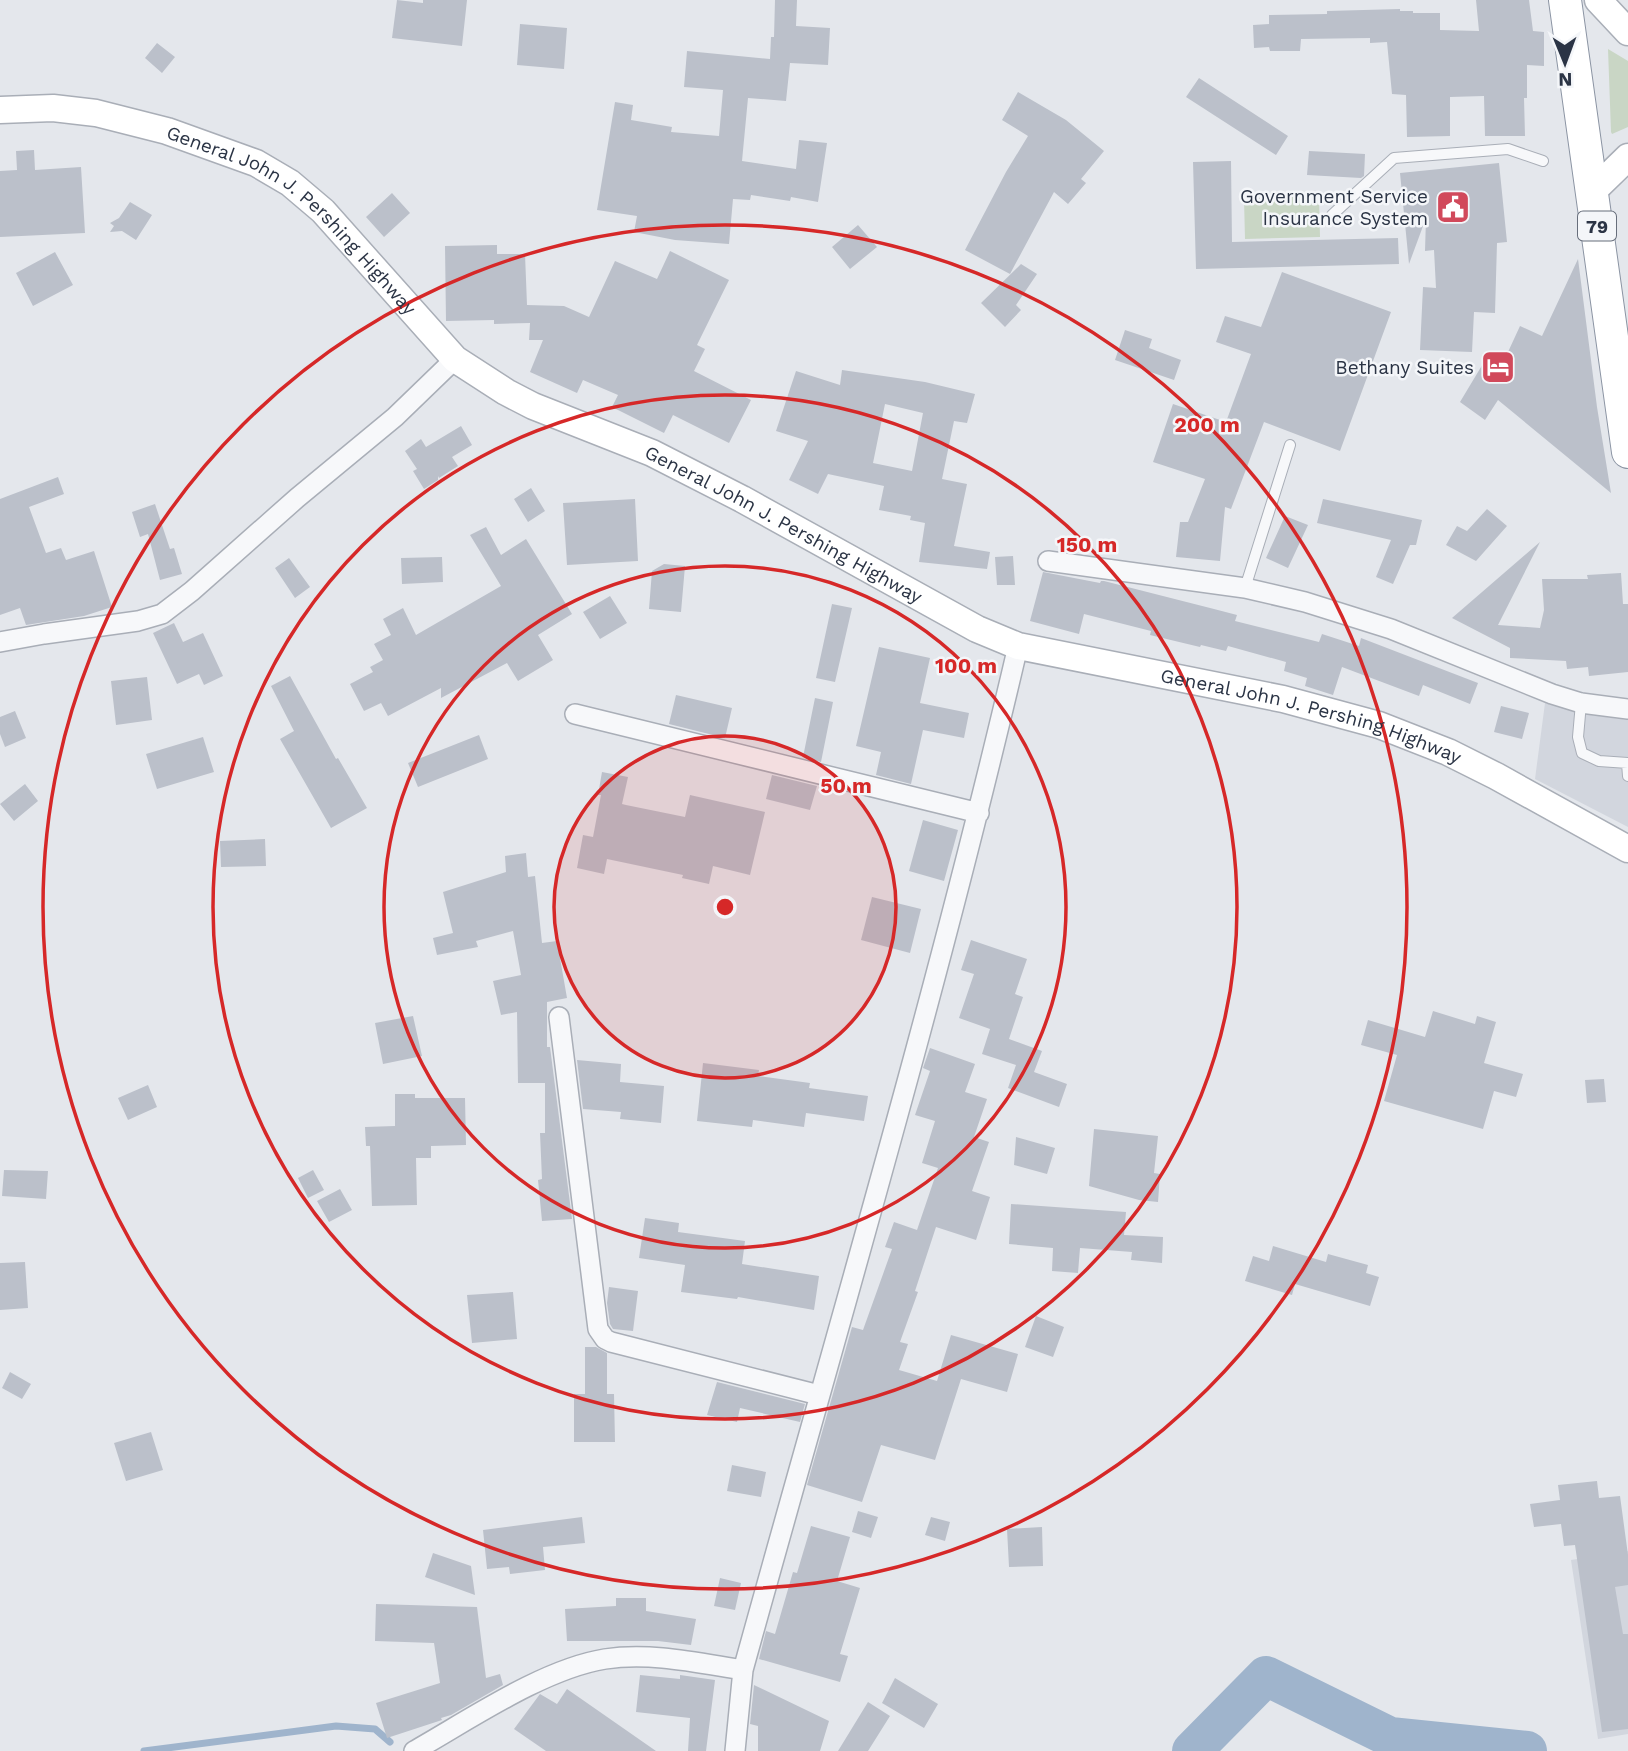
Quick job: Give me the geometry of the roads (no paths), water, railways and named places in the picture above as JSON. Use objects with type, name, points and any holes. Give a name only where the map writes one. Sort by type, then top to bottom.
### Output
[{"type":"highway","name":"79","points":[[1566,0],[1628,452]]},
{"type":"main road","points":[[1598,0],[1628,32]]},
{"type":"main road","name":"General John J. Pershing Highway","points":[[0,110],[52,108],[96,113],[167,131],[256,163],[290,183],[323,211],[455,359],[506,392],[533,406],[652,453],[742,499],[977,629],[1018,646],[1283,699],[1379,725],[1448,752],[1628,849]]},
{"type":"main road","points":[[1592,192],[1628,157]]},
{"type":"street","points":[[0,642],[138,621],[162,614],[395,417],[455,359]]},
{"type":"street","points":[[1048,561],[1244,588],[1305,603],[1381,626],[1552,694],[1581,702],[1628,709]]},
{"type":"street","points":[[735,1751],[743,1670],[979,813],[1018,646]]},
{"type":"street","points":[[575,714],[979,813]]},
{"type":"street","points":[[559,1017],[598,1329],[601,1334],[611,1342],[819,1395]]},
{"type":"street","points":[[414,1751],[532,1685],[575,1666],[607,1659],[644,1657],[743,1670]]},
{"type":"lane","points":[[1332,215],[1394,158],[1508,149],[1543,161]]},
{"type":"lane","points":[[1244,588],[1290,445]]},
{"type":"lane","points":[[1581,702],[1578,737],[1582,753],[1599,761],[1628,763],[1628,776]]},
{"type":"waterway","points":[[1192,1751],[1266,1676],[1390,1737],[1527,1751]]},
{"type":"waterway","points":[[144,1751],[336,1726],[375,1729],[390,1742]]},
{"type":"place","name":"Government Service Insurance System","points":[[1453,207]]},
{"type":"place","name":"Bethany Suites","points":[[1498,367]]}]
